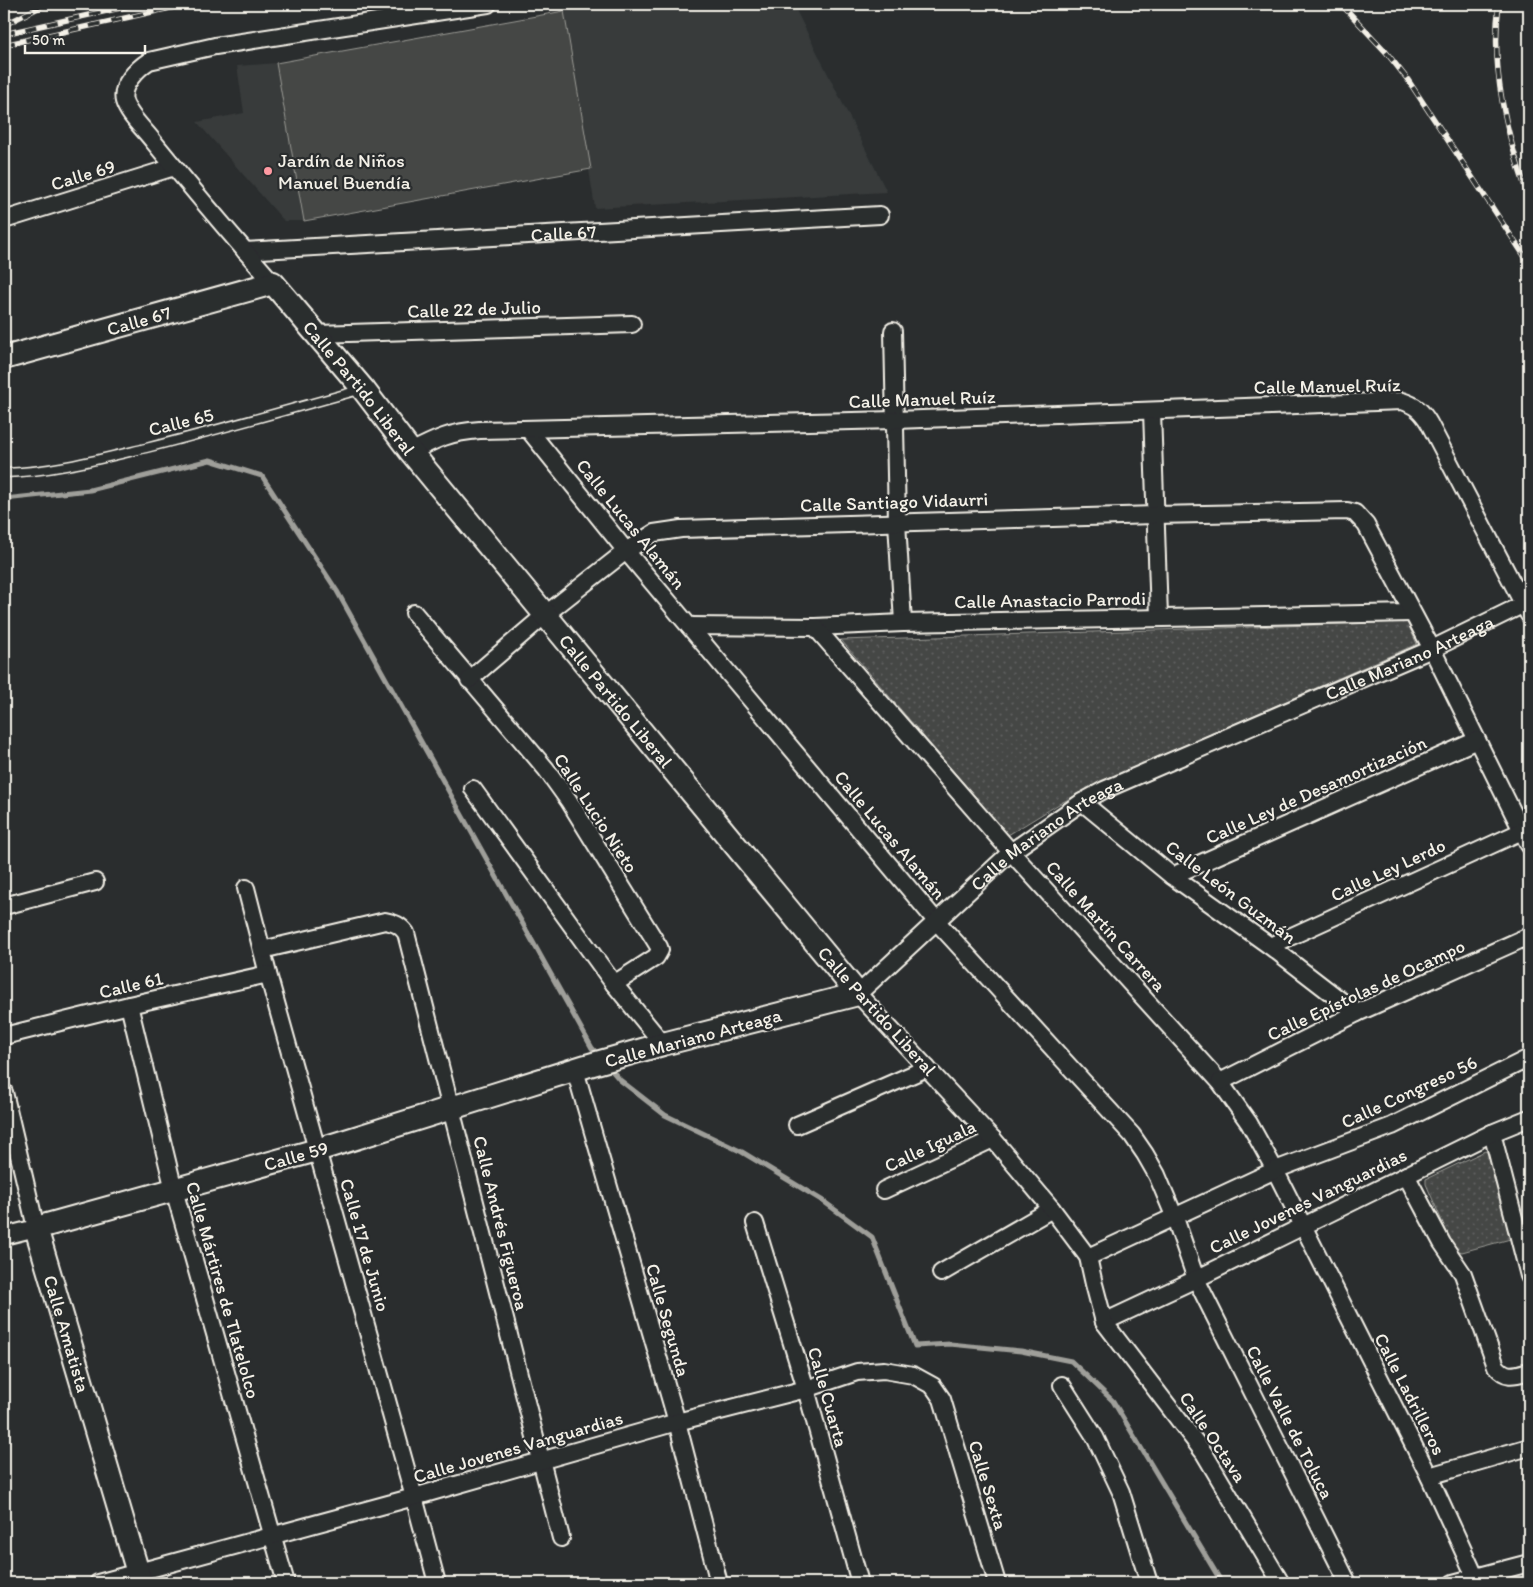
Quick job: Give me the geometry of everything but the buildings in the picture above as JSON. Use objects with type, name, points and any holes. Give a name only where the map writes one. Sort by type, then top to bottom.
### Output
[{"type":"street","name":"Calle Partido Liberal","points":[[488,4],[215,46],[150,61],[138,70],[129,82],[124,96],[127,106],[174,167],[363,389],[411,452],[858,994],[992,1139],[1052,1209],[1088,1257],[1104,1322]]},
{"type":"street","name":"Calle 69","points":[[4,220],[174,167]]},
{"type":"street","name":"Calle 67","points":[[245,251],[880,215]]},
{"type":"street","name":"Calle 67","points":[[4,358],[273,283]]},
{"type":"street","name":"Calle 22 de Julio","points":[[317,334],[632,324]]},
{"type":"street","points":[[893,331],[897,522],[902,622]]},
{"type":"street","name":"Calle Manuel Ruíz","points":[[411,452],[436,439],[458,432],[895,420],[1402,401],[1413,404],[1430,423],[1526,609]]},
{"type":"street","points":[[1152,411],[1159,617]]},
{"type":"street","name":"Calle Lucas Alamán","points":[[528,429],[626,551],[937,922],[1132,1135],[1156,1175],[1175,1218],[1196,1279]]},
{"type":"street","name":"Calle Santiago Vidaurri","points":[[470,680],[546,614],[626,551],[654,533],[681,529],[1347,511],[1355,513],[1366,525],[1412,613]]},
{"type":"street","name":"Calle Mariano Arteaga","points":[[580,1068],[664,1044],[858,994],[1011,852],[1082,802],[1104,790],[1526,609]]},
{"type":"street","name":"Calle Lucio Nieto","points":[[414,613],[546,770],[569,801],[659,947],[660,950],[656,957],[614,984]]},
{"type":"street","points":[[1412,613],[1432,649],[1526,838]]},
{"type":"street","name":"Calle Anastacio Parrodi","points":[[689,626],[815,627],[902,622],[1412,613]]},
{"type":"street","name":"Calle Martín Carrera","points":[[815,627],[1011,852],[1220,1082],[1249,1123],[1275,1170],[1302,1226]]},
{"type":"street","name":"Calle Ley de Desamortización","points":[[1172,876],[1477,740]]},
{"type":"street","points":[[473,789],[614,984],[664,1044]]},
{"type":"street","name":"Calle León Guzmán","points":[[1082,802],[1172,876],[1270,946],[1357,1013]]},
{"type":"street","name":"Calle Ley Lerdo","points":[[1270,946],[1526,838]]},
{"type":"street","points":[[4,906],[95,882]]},
{"type":"street","name":"Calle 17 de Junio","points":[[246,888],[268,974],[437,1583]]},
{"type":"street","name":"Calle Andrés Figueroa","points":[[262,950],[385,921],[394,922],[401,926],[406,933],[561,1538]]},
{"type":"street","name":"Calle Epístolas de Ocampo","points":[[1220,1082],[1357,1013],[1529,936]]},
{"type":"street","name":"Calle 61","points":[[4,1036],[129,1005],[268,974]]},
{"type":"street","name":"Calle Mártires de Tlatelolco","points":[[129,1005],[174,1190],[286,1583]]},
{"type":"street","name":"Calle Congreso 56","points":[[1088,1257],[1275,1170],[1392,1126],[1529,1058]]},
{"type":"street","name":"Calle 59","points":[[4,1236],[317,1150],[580,1068]]},
{"type":"street","name":"Calle Segunda","points":[[580,1068],[719,1583]]},
{"type":"street","points":[[797,1125],[927,1068]]},
{"type":"street","name":"Calle Amatista","points":[[4,1092],[36,1228],[140,1578]]},
{"type":"street","name":"Calle Jovenes Vanguardias","points":[[1104,1322],[1196,1279],[1492,1133],[1529,1118]]},
{"type":"street","points":[[1492,1133],[1529,1276]]},
{"type":"street","name":"Calle Iguala","points":[[884,1190],[992,1139]]},
{"type":"street","points":[[1406,1175],[1442,1243],[1463,1274],[1496,1366],[1504,1374],[1511,1376],[1529,1371]]},
{"type":"street","points":[[941,1273],[1052,1209]]},
{"type":"street","name":"Calle Cuarta","points":[[755,1224],[806,1389],[860,1583]]},
{"type":"street","name":"Calle Ladrilleros","points":[[1302,1226],[1429,1476],[1476,1580]]},
{"type":"street","name":"Calle Valle de Toluca","points":[[1196,1279],[1348,1583]]},
{"type":"street","name":"Calle Octava","points":[[1104,1322],[1204,1453],[1281,1582]]},
{"type":"street","name":"Calle Jovenes Vanguardias","points":[[98,1583],[140,1578],[273,1536],[677,1422],[806,1389],[857,1372],[884,1370],[914,1375],[933,1386],[942,1399]]},
{"type":"street","points":[[1062,1386],[1095,1437],[1121,1492],[1149,1583]]},
{"type":"street","name":"Calle Sexta","points":[[942,1399],[997,1583]]},
{"type":"street","points":[[1429,1476],[1529,1447]]},
{"type":"street","points":[[1453,1583],[1476,1580],[1529,1563]]},
{"type":"lane","name":"Calle 65","points":[[4,473],[52,468],[116,455],[220,429],[363,389]]},
{"type":"shaded area","points":[[609,4],[793,4],[887,192],[595,208],[564,11]]},
{"type":"shaded area","points":[[564,11],[591,169],[304,221],[276,63]]},
{"type":"shaded area","name":"Jardín de Niños Manuel Buendía","points":[[276,63],[304,221],[284,221],[197,122],[244,113],[237,66]]},
{"type":"shaded area","points":[[1407,622],[1417,644],[1112,777],[1059,804],[1008,835],[841,640]]},
{"type":"shaded area","points":[[1485,1151],[1491,1154],[1514,1238],[1462,1252],[1454,1249],[1426,1184],[1426,1179]]},
{"type":"waterway","points":[[4,499],[90,490],[210,460],[262,476],[337,591],[592,1048],[599,1056]]},
{"type":"waterway","points":[[608,1066],[620,1080],[665,1115],[742,1152],[823,1201],[872,1237],[915,1346],[950,1344],[1021,1351],[1071,1361],[1113,1401],[1222,1583]]},
{"type":"railway","points":[[4,25],[46,4]]},
{"type":"railway","points":[[4,34],[138,4]]},
{"type":"railway","points":[[4,45],[188,4]]},
{"type":"railway","points":[[1341,4],[1386,52],[1408,80],[1529,263]]},
{"type":"railway","points":[[1499,4],[1497,53],[1502,102],[1507,127],[1529,198]]},
{"type":"place","name":"Jardín de Niños Manuel Buendía","points":[[268,171]]}]
